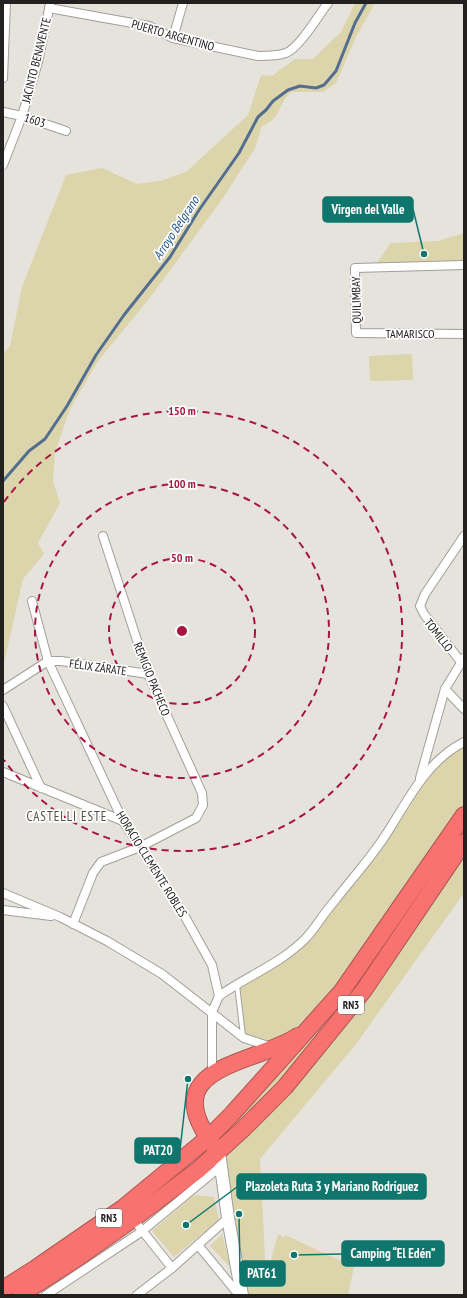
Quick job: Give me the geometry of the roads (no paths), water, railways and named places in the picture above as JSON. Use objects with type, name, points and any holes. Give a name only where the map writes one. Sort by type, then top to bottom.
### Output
[{"type":"highway","name":"RN3","points":[[3,1289],[123,1208],[208,1138],[309,1029],[342,991],[464,815]]},
{"type":"highway","name":"RN3","points":[[20,1295],[79,1257],[137,1225],[220,1159],[284,1087],[364,990],[464,842]]},
{"type":"highway","points":[[220,1159],[197,1117],[196,1101],[200,1087],[212,1073],[244,1058],[275,1048],[309,1029]]},
{"type":"street","points":[[3,78],[6,3]]},
{"type":"street","points":[[173,38],[183,3]]},
{"type":"street","name":"PUERTO ARGENTINO","points":[[50,6],[149,26],[173,38],[258,56],[272,56],[287,53],[295,47],[328,3]]},
{"type":"street","name":"JACINTO BENAVENTE","points":[[3,165],[22,116],[38,62],[50,6]]},
{"type":"street","name":"1603","points":[[3,112],[22,116],[66,131]]},
{"type":"street","name":"QUILIMBAY","points":[[356,333],[355,268],[464,264]]},
{"type":"street","name":"TAMARISCO","points":[[356,333],[464,334]]},
{"type":"street","name":"REMIGIO PACHECO","points":[[103,536],[148,674],[202,793],[203,805],[196,818],[140,847]]},
{"type":"street","name":"TOMILLO","points":[[462,660],[424,614],[420,606],[425,594],[464,536]]},
{"type":"street","name":"HORACIO CLEMENTE ROBLES","points":[[32,601],[48,661],[123,821],[184,915],[208,956],[216,978],[219,996]]},
{"type":"street","points":[[420,781],[445,689],[462,660]]},
{"type":"street","points":[[3,690],[48,661]]},
{"type":"street","name":"FÉLIX ZÁRATE","points":[[48,661],[61,661],[148,674]]},
{"type":"street","points":[[445,689],[464,709]]},
{"type":"street","points":[[3,706],[40,788]]},
{"type":"street","points":[[212,1073],[212,1012],[219,996],[236,984],[273,964],[305,939],[384,837],[420,781],[435,763],[450,750],[464,742]]},
{"type":"street","points":[[3,772],[123,821]]},
{"type":"street","points":[[73,924],[93,873],[102,862],[140,847]]},
{"type":"street","points":[[4,893],[60,917],[107,941],[162,974],[244,1038],[275,1048]]},
{"type":"street","points":[[3,910],[60,917]]},
{"type":"street","points":[[220,1159],[241,1295]]},
{"type":"street","points":[[138,1294],[172,1268],[228,1218]]},
{"type":"street","points":[[46,1295],[137,1225],[172,1268]]},
{"type":"street","points":[[198,1245],[241,1295]]},
{"type":"lane","points":[[236,984],[244,1038]]},
{"type":"waterway","name":"Arroyo Belgrano","points":[[3,481],[29,451],[45,439],[67,406],[96,355],[124,315],[170,257],[199,210],[239,153],[258,117],[273,101],[288,90],[300,86],[316,88],[324,85],[336,71],[355,23],[366,3]]},
{"type":"place","name":"Virgen del Valle","points":[[424,254]]},
{"type":"place","name":"PAT20","points":[[188,1079]]},
{"type":"place","name":"PAT61","points":[[239,1214]]},
{"type":"place","name":"Plazoleta Ruta 3 y Mariano Rodríguez","points":[[186,1225]]},
{"type":"place","name":"Camping “El Edén”","points":[[294,1255]]},
{"type":"district","name":"CASTELLI ESTE","points":[[67,816]]}]
